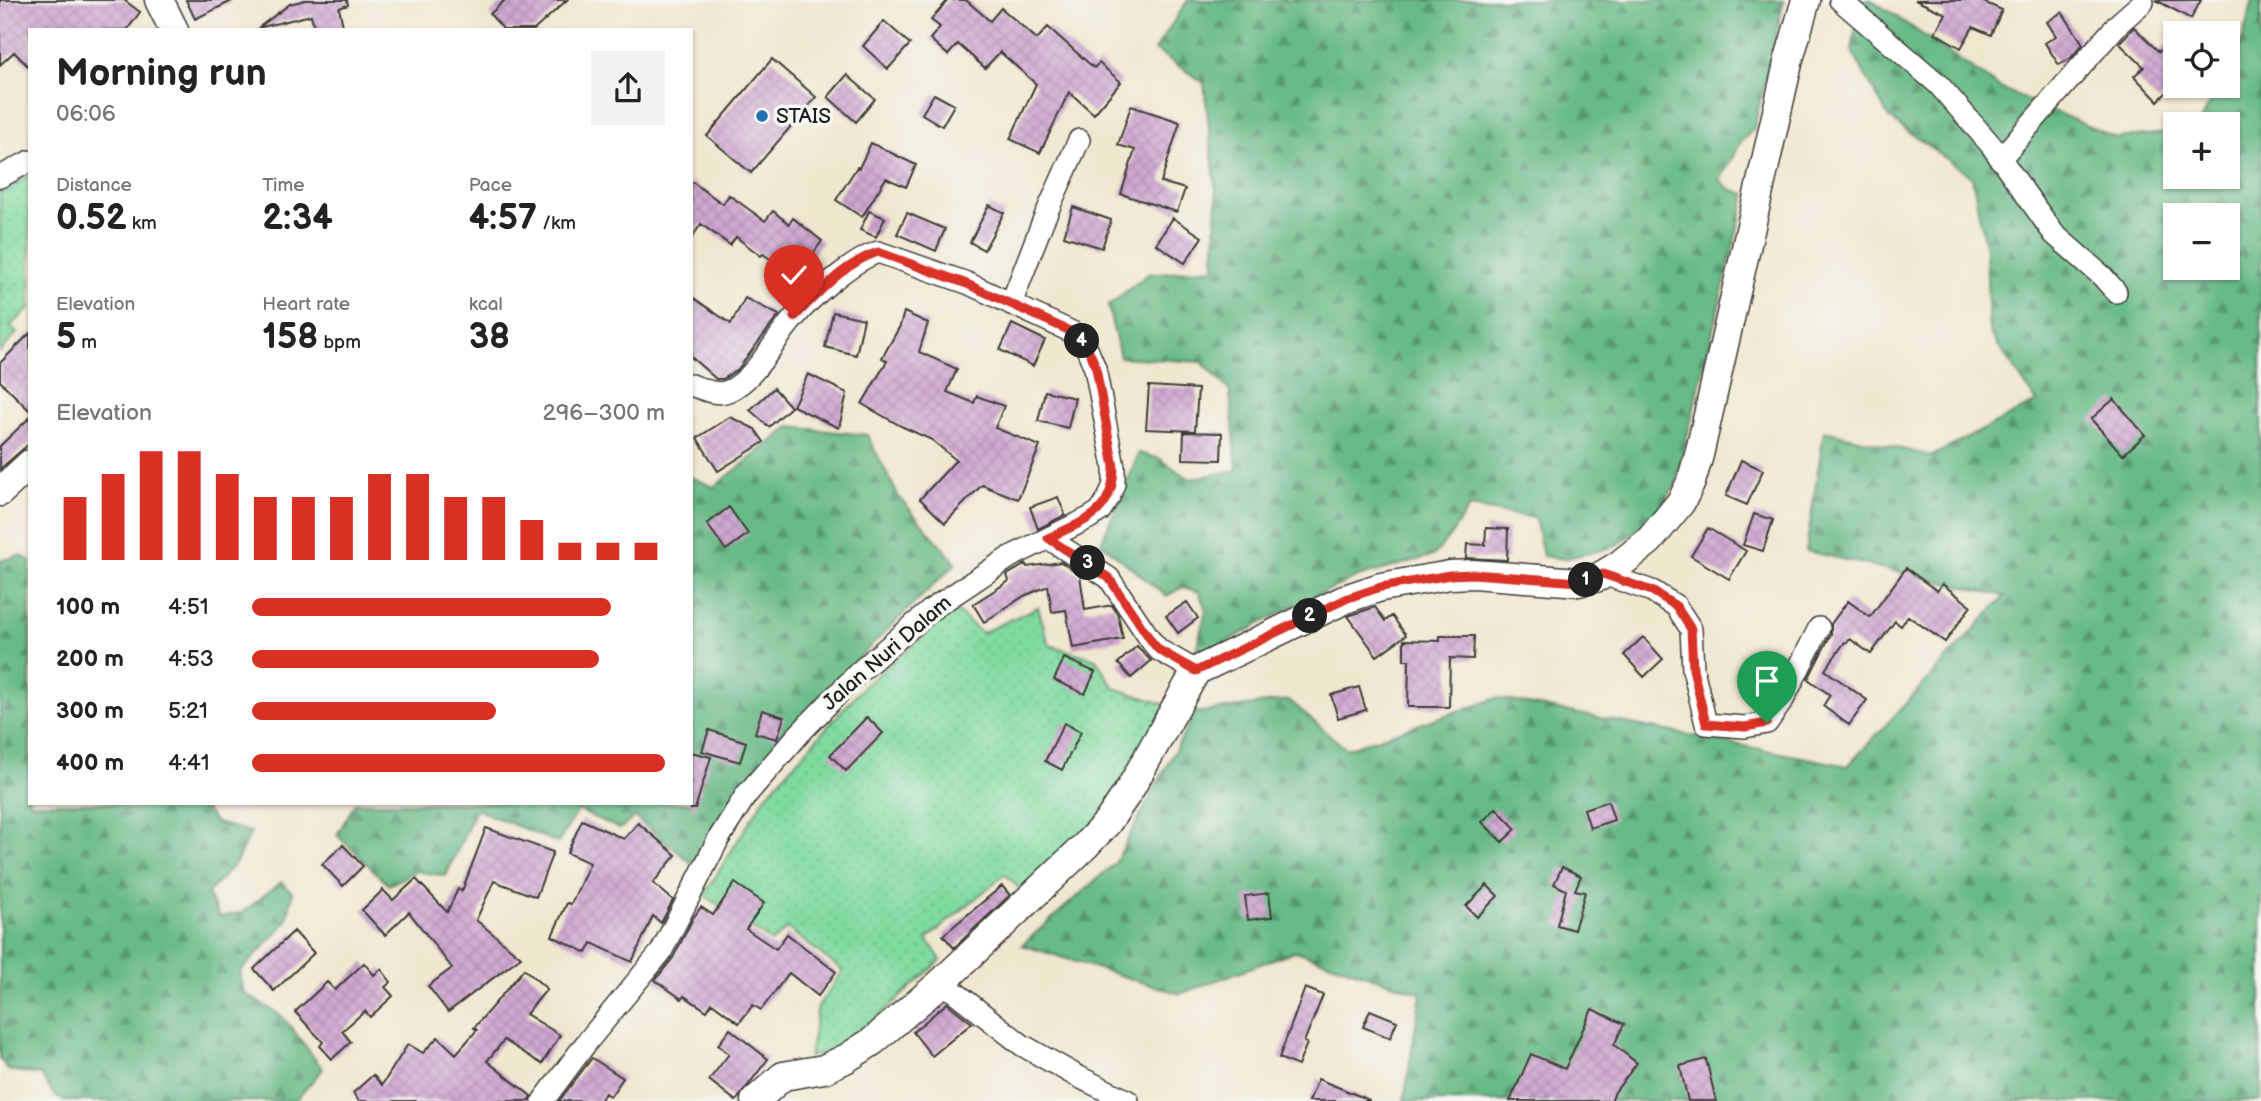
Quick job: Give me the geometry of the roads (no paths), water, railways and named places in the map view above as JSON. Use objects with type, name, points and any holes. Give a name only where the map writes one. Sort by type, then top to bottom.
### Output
[{"type":"main road","points":[[159,0],[173,28]]},
{"type":"main road","points":[[755,1101],[783,1076],[824,1069],[873,1041],[943,982],[1107,823],[1137,778],[1196,671],[1348,598],[1381,587],[1450,575],[1473,574],[1579,582],[1619,565],[1650,541],[1681,502],[1699,455],[1789,58],[1806,0]]},
{"type":"main road","points":[[0,492],[28,466]]},
{"type":"street","points":[[1840,0],[1938,84],[2000,159],[2054,234],[2102,276],[2116,292]]},
{"type":"street","points":[[2000,159],[2118,24],[2143,2]]},
{"type":"street","points":[[1011,304],[1043,221],[1079,140]]},
{"type":"street","points":[[0,177],[28,162]]},
{"type":"street","name":"Jalan Nuri Dalam","points":[[543,1101],[587,1042],[661,952],[719,838],[746,796],[800,733],[858,673],[932,609],[1010,558],[1090,519],[1103,508],[1114,484],[1114,467],[1096,368],[1085,345],[1072,332],[967,284],[878,252],[844,271],[794,317],[738,386],[715,393],[693,386]]},
{"type":"street","points":[[1048,538],[1109,578],[1159,650],[1196,671]]},
{"type":"street","points":[[1603,574],[1652,591],[1676,606],[1691,629],[1693,669],[1706,724],[1745,727],[1767,723],[1783,701],[1819,628]]},
{"type":"street","points":[[943,982],[1022,1045],[1128,1101]]},
{"type":"place","name":"STAIS","points":[[762,116]]}]
